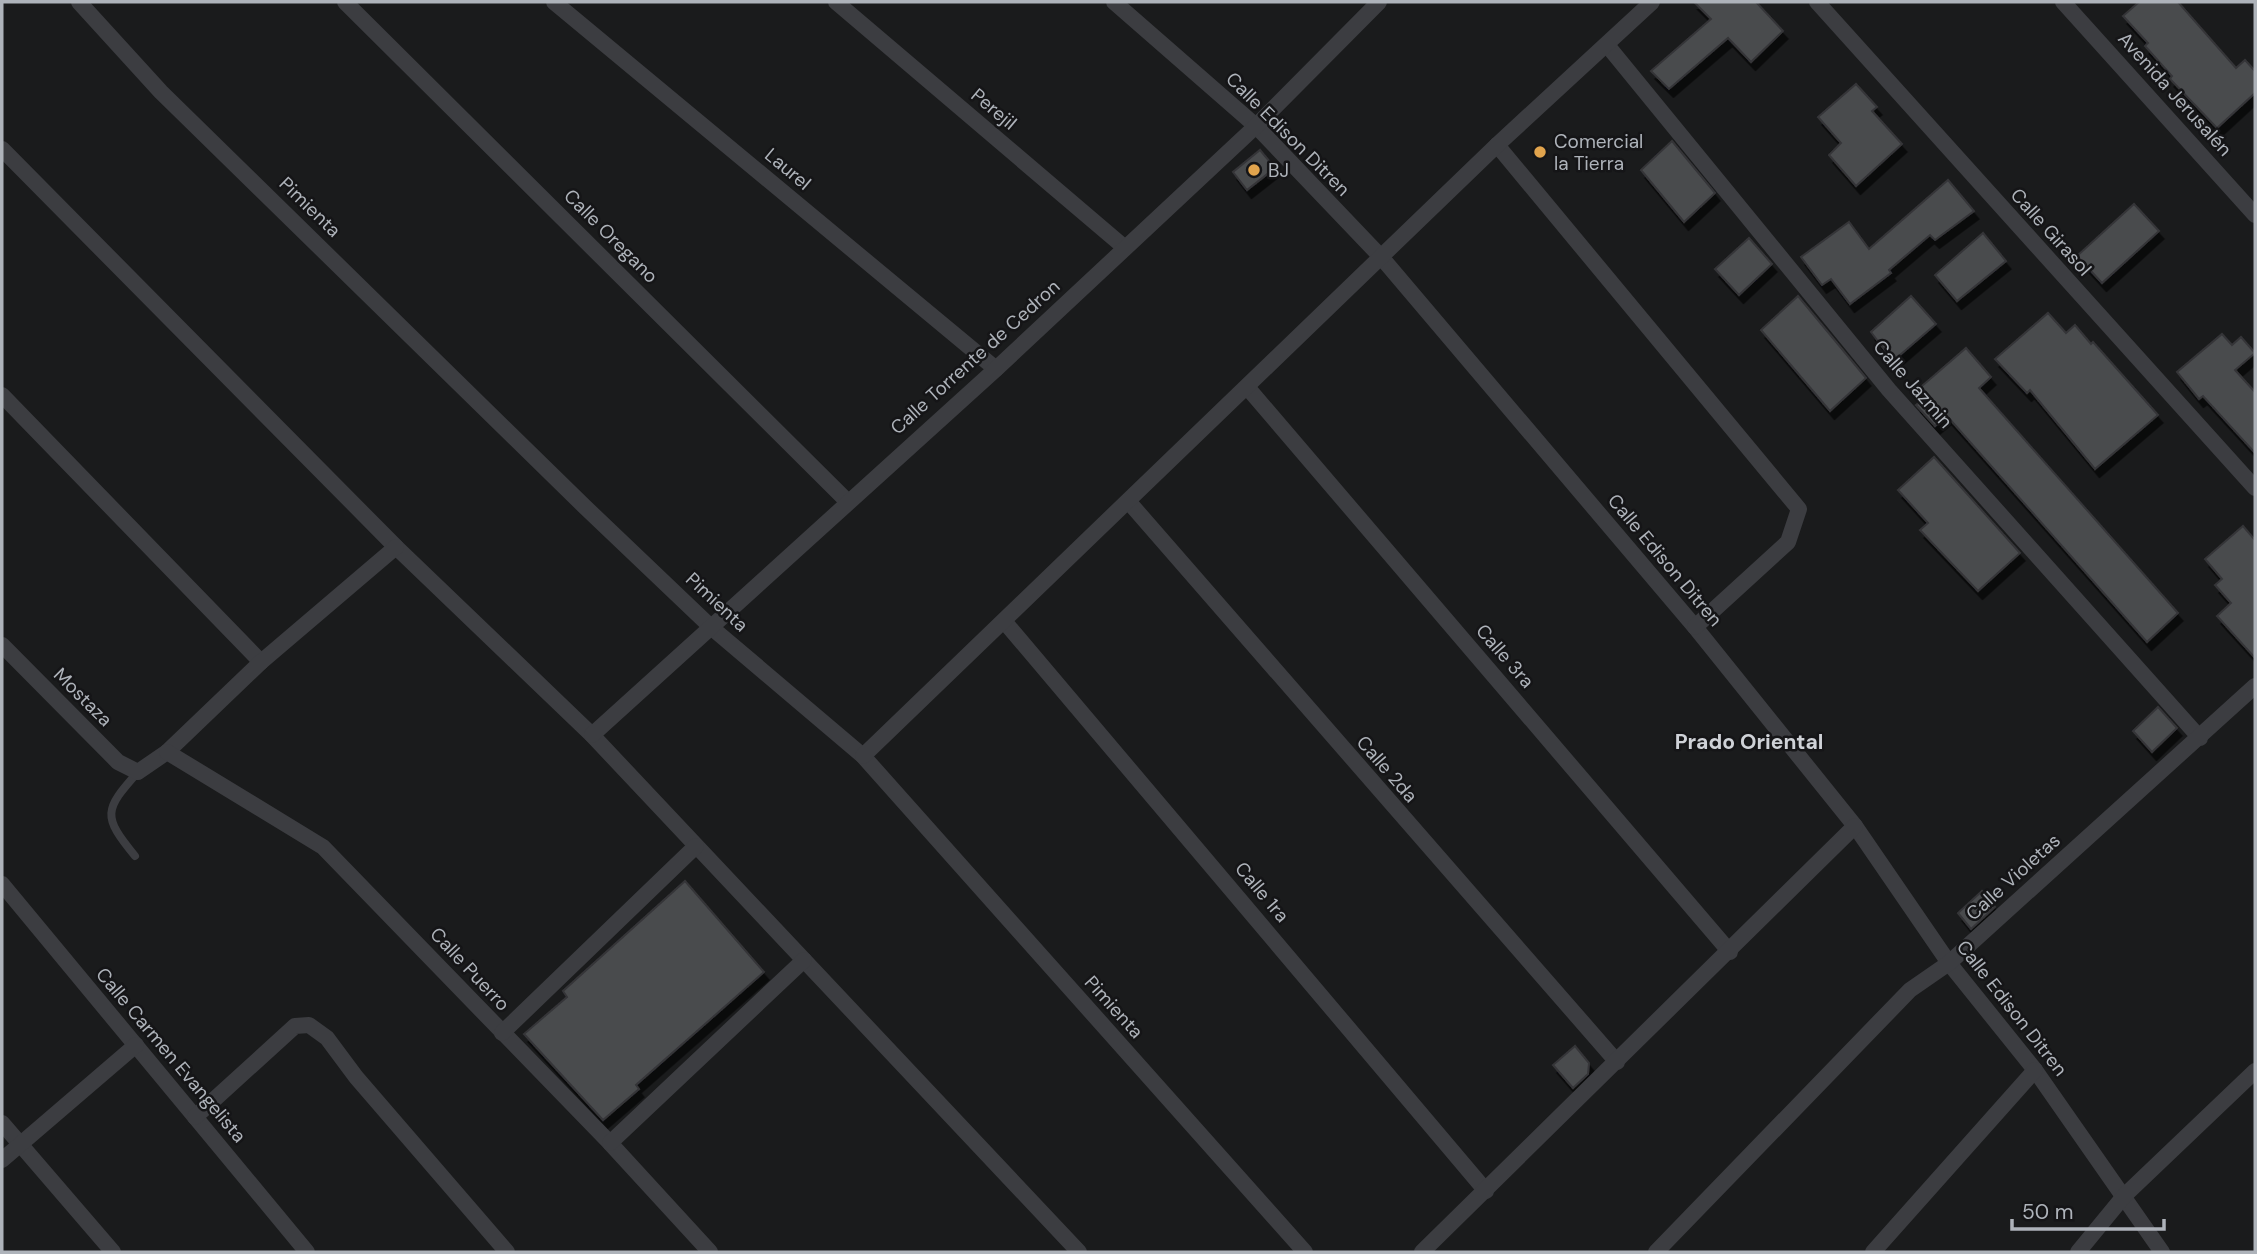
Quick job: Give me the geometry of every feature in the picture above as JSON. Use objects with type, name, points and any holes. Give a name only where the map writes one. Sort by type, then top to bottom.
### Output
[{"type":"street","name":"Pimienta","points":[[79,2],[161,92],[712,628],[863,756],[1305,1252]]},
{"type":"street","name":"Calle Oregano","points":[[345,2],[848,501]]},
{"type":"street","name":"Laurel","points":[[554,2],[996,369]]},
{"type":"street","name":"Perejil","points":[[836,2],[1124,247]]},
{"type":"street","name":"Calle Edison Ditren","points":[[1114,2],[1256,127],[1382,258],[1695,627],[1855,826],[1949,963],[2035,1070],[2162,1252]]},
{"type":"street","name":"Calle Torrente de Cedron","points":[[592,735],[996,369],[1256,127],[1379,2]]},
{"type":"street","points":[[863,756],[1497,145],[1652,2]]},
{"type":"street","name":"Calle Girasol","points":[[1817,2],[2254,484]]},
{"type":"street","name":"Avenida Jerusalén","points":[[2063,2],[2255,215]]},
{"type":"street","name":"Calle Jazmin","points":[[1607,45],[1889,390],[2200,738]]},
{"type":"street","points":[[1497,145],[1799,509],[1788,542],[1695,627]]},
{"type":"street","points":[[2,149],[396,547],[592,735],[1079,1252]]},
{"type":"street","name":"Calle 3ra","points":[[1247,387],[1730,952]]},
{"type":"street","points":[[2,395],[261,662]]},
{"type":"street","name":"Calle 2da","points":[[1128,501],[1617,1062]]},
{"type":"street","points":[[138,772],[167,752],[261,662],[396,547]]},
{"type":"street","name":"Calle 1ra","points":[[1004,621],[1486,1191]]},
{"type":"street","name":"Mostaza","points":[[2,645],[118,762],[138,772]]},
{"type":"street","name":"Calle Violetas","points":[[1656,1252],[1910,990],[1949,963],[2255,686]]},
{"type":"street","name":"Calle Puerro","points":[[167,752],[323,847],[610,1143],[710,1252]]},
{"type":"street","points":[[1422,1252],[1730,952],[1855,826]]},
{"type":"street","points":[[502,1033],[696,846]]},
{"type":"street","name":"Calle Carmen Evangelista","points":[[2,884],[307,1252]]},
{"type":"street","points":[[610,1143],[804,960]]},
{"type":"street","points":[[195,1117],[295,1026],[309,1025],[327,1038],[356,1077],[507,1252]]},
{"type":"street","points":[[2,1160],[136,1045]]},
{"type":"street","points":[[1873,1252],[2035,1070]]},
{"type":"street","points":[[2078,1252],[2124,1196],[2255,1071]]},
{"type":"street","points":[[2,1123],[113,1252]]},
{"type":"lane","points":[[135,856],[114,831],[109,818],[110,807],[138,772]]},
{"type":"building","points":[[1694,2],[1756,2],[1783,31],[1751,62],[1728,38],[1669,89],[1651,71],[1711,19]]},
{"type":"building","points":[[2139,2],[2178,2],[2236,68],[2245,60],[2255,71],[2255,93],[2217,128],[2170,79],[2172,76],[2145,46],[2148,43],[2123,16]]},
{"type":"building","points":[[1856,84],[1877,107],[1872,111],[1902,144],[1856,186],[1829,155],[1841,143],[1818,117]]},
{"type":"building","points":[[1672,141],[1715,193],[1684,222],[1641,170]]},
{"type":"building","name":"BJ","points":[[1260,150],[1275,168],[1247,190],[1233,172]]},
{"type":"building","points":[[1948,180],[1974,211],[1935,240],[1930,235],[1889,270],[1891,273],[1850,304],[1831,279],[1822,285],[1801,257],[1849,222],[1869,249]]},
{"type":"building","points":[[2134,204],[2159,231],[2102,283],[2077,256]]},
{"type":"building","points":[[1983,233],[2006,261],[1957,301],[1935,275]]},
{"type":"building","points":[[1749,238],[1772,264],[1739,295],[1715,269]]},
{"type":"building","points":[[1798,296],[1866,378],[1830,411],[1761,330]]},
{"type":"building","points":[[1911,296],[1936,324],[1893,361],[1871,332]]},
{"type":"building","points":[[2048,313],[2066,333],[2075,325],[2158,415],[2095,469],[2030,390],[2027,393],[1995,359]]},
{"type":"building","points":[[2222,334],[2232,345],[2241,337],[2255,353],[2235,370],[2255,392],[2255,453],[2203,396],[2199,399],[2177,372]]},
{"type":"building","points":[[1966,348],[1991,377],[1979,388],[2178,613],[2147,642],[1947,416],[1935,426],[1916,405],[1922,400],[1915,392]]},
{"type":"building","points":[[1934,457],[2020,553],[1978,591],[1920,530],[1928,523],[1898,490]]},
{"type":"building","points":[[2243,526],[2255,540],[2255,658],[2217,616],[2231,603],[2215,585],[2222,579],[2205,559]]},
{"type":"building","points":[[2158,707],[2177,728],[2152,752],[2133,731]]},
{"type":"building","points":[[685,881],[764,972],[636,1085],[639,1089],[603,1120],[524,1034],[567,997],[563,991]]},
{"type":"building","points":[[1982,891],[1995,907],[1971,929],[1958,913]]},
{"type":"building","points":[[1575,1046],[1589,1063],[1588,1074],[1573,1088],[1553,1065]]},
{"type":"place","name":"Comercial la Tierra","points":[[1540,152]]},
{"type":"place","name":"BJ","points":[[1254,170]]},
{"type":"district","name":"Prado Oriental","points":[[1749,742]]}]
